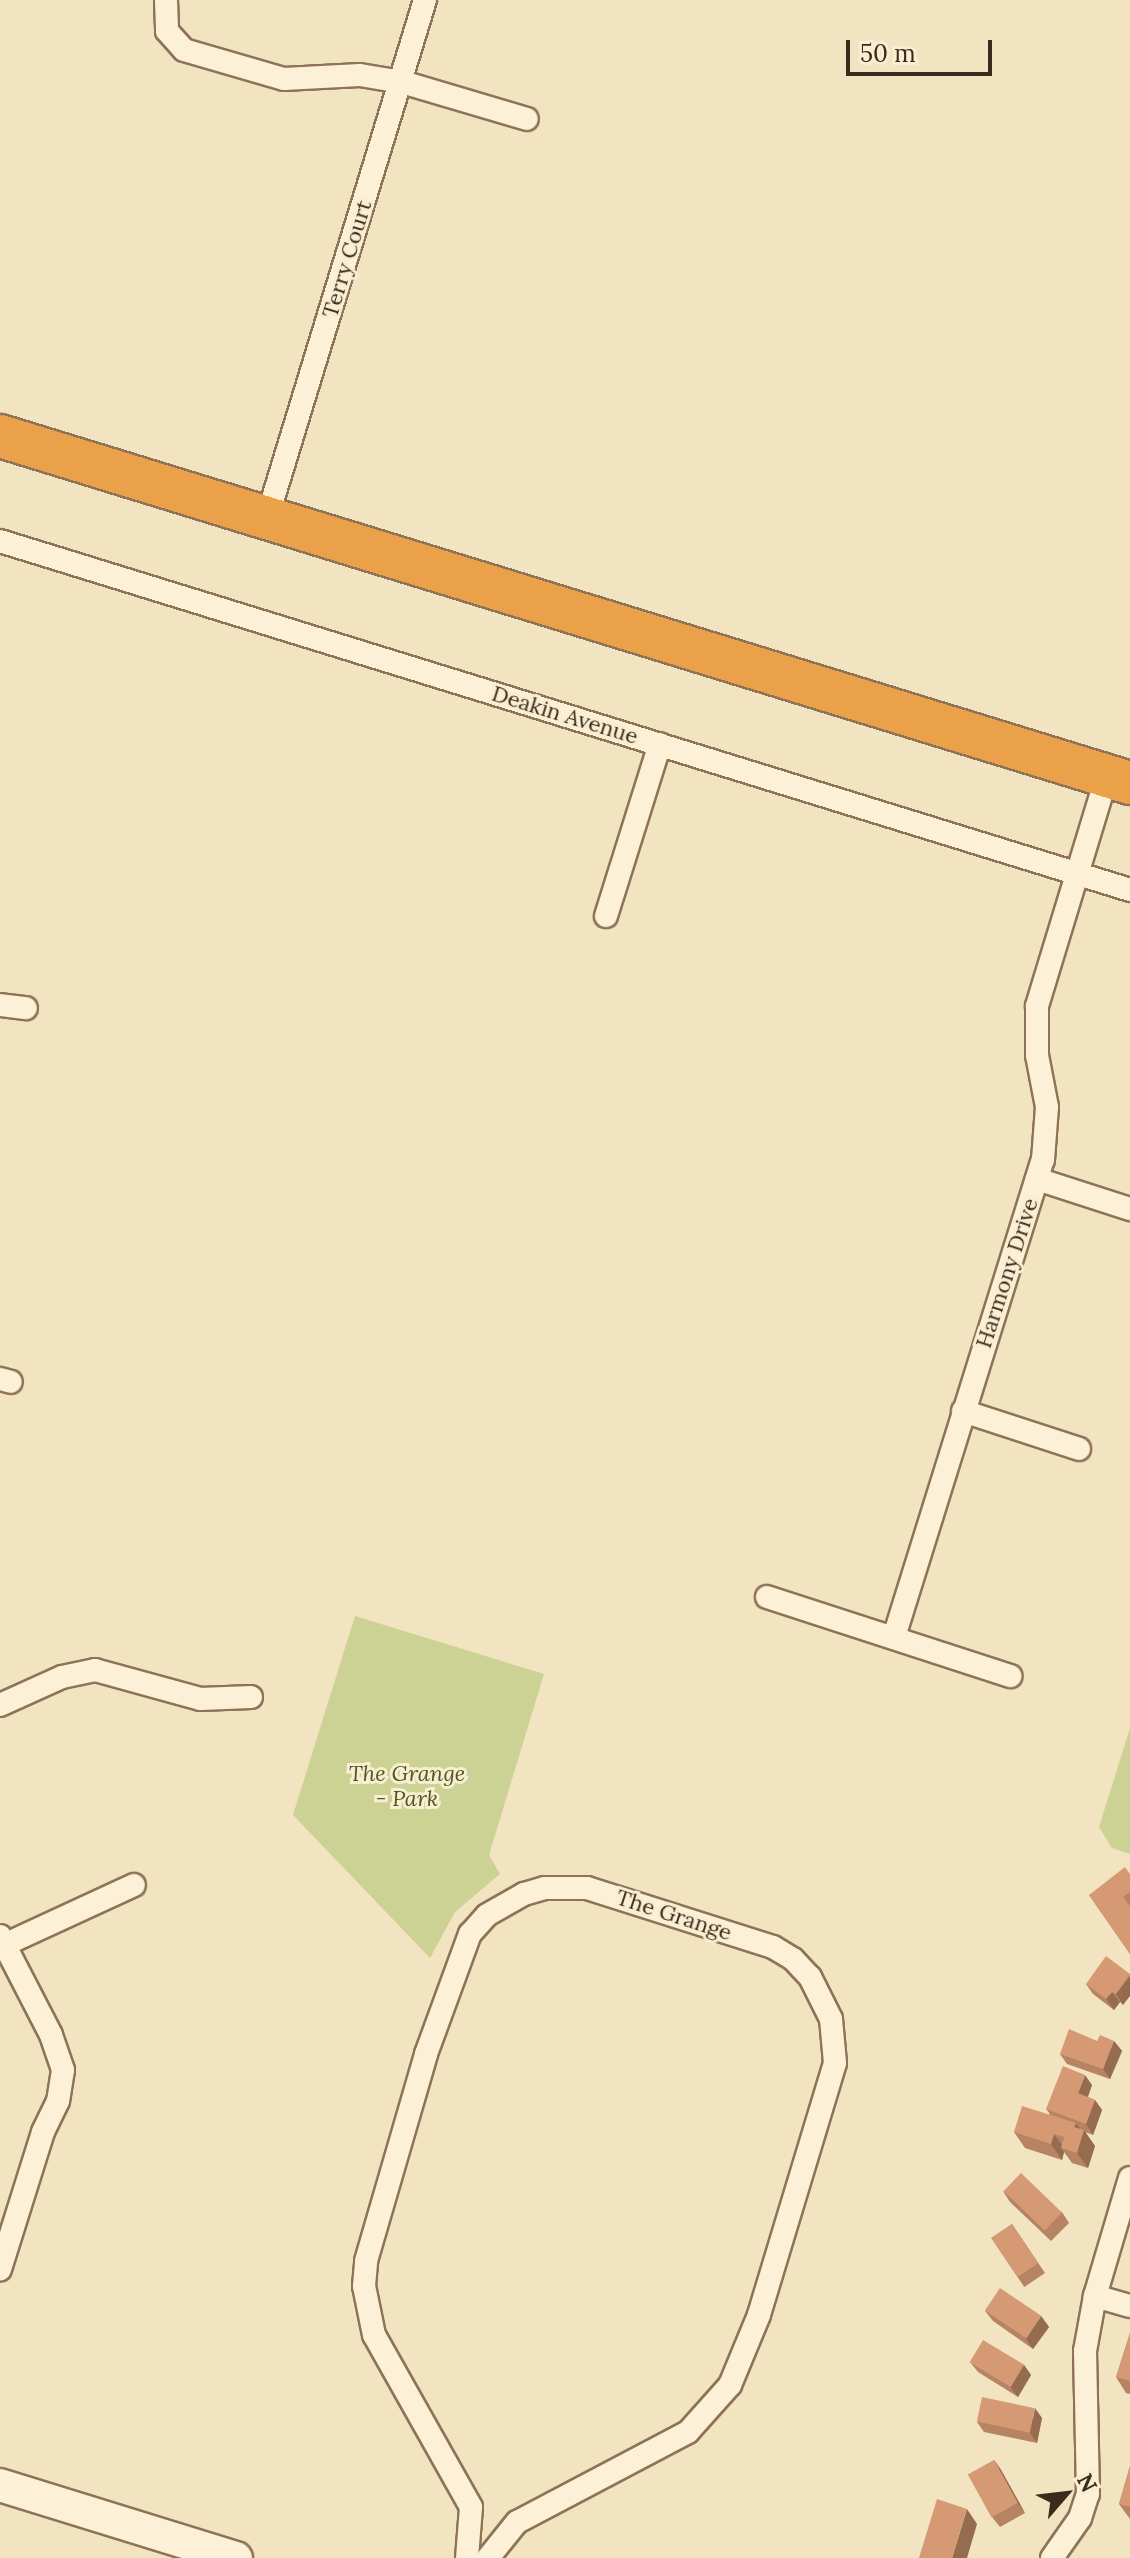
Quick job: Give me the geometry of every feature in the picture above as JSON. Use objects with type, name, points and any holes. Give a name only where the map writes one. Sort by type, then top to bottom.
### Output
[{"type":"highway","points":[[0,436],[1119,780]]},
{"type":"street","points":[[166,0],[167,31],[184,50],[284,79],[360,75],[402,82],[527,119]]},
{"type":"street","name":"Terry Court","points":[[267,518],[425,0]]},
{"type":"street","name":"Deakin Avenue","points":[[0,541],[1130,890]]},
{"type":"street","points":[[606,916],[660,744]]},
{"type":"street","name":"Harmony Drive","points":[[894,1637],[1037,1179],[1047,1136],[1037,1055],[1037,1006],[1078,874],[1119,780]]},
{"type":"street","points":[[0,1005],[26,1008]]},
{"type":"street","points":[[1037,1179],[1130,1209]]},
{"type":"street","points":[[963,1411],[1079,1449]]},
{"type":"street","points":[[767,1597],[1010,1676]]},
{"type":"street","points":[[0,1705],[62,1677],[95,1670],[200,1699],[251,1697]]},
{"type":"street","points":[[0,2269],[43,2132],[49,2071],[31,2003],[2,1941],[134,1885]]},
{"type":"street","name":"The Grange","points":[[471,2507],[374,2335],[364,2286],[366,2261],[426,2054],[470,1934],[503,1903],[524,1894],[545,1888],[587,1888],[773,1947],[793,1959],[810,1977],[831,2019],[835,2063],[759,2315],[722,2397],[688,2432],[517,2522],[488,2558]]},
{"type":"street","points":[[1052,2558],[1080,2518],[1088,2494],[1083,2389],[1095,2296],[1130,2178]]},
{"type":"street","points":[[1095,2296],[1130,2306]]},
{"type":"street","points":[[0,2485],[236,2558]]},
{"type":"street","points":[[467,2558],[471,2507],[491,2519],[517,2522]]},
{"type":"green space","name":"The Grange - Park","points":[[355,1616],[544,1674],[489,1855],[500,1874],[455,1912],[430,1958],[293,1815]]},
{"type":"green space","points":[[1130,1728],[1130,1854],[1112,1848],[1099,1827]]},
{"type":"building","points":[[1125,1867],[1130,1874],[1130,1892],[1123,1897],[1130,1906],[1130,1954],[1089,1895]]},
{"type":"building","points":[[1106,1956],[1130,1974],[1116,1994],[1112,1992],[1106,1999],[1086,1984]]},
{"type":"building","points":[[1069,2029],[1097,2041],[1100,2035],[1114,2041],[1103,2069],[1060,2054]]},
{"type":"building","points":[[1063,2066],[1085,2075],[1078,2093],[1095,2100],[1086,2124],[1046,2109]]},
{"type":"building","points":[[1022,2106],[1076,2123],[1074,2127],[1084,2130],[1077,2153],[1061,2148],[1064,2137],[1054,2134],[1051,2144],[1014,2132]]},
{"type":"building","points":[[1021,2173],[1062,2213],[1045,2231],[1004,2191]]},
{"type":"building","points":[[1012,2224],[1038,2263],[1018,2277],[991,2238]]},
{"type":"building","points":[[1000,2288],[1041,2316],[1026,2338],[985,2310]]},
{"type":"building","points":[[1130,2333],[1130,2381],[1116,2377]]},
{"type":"building","points":[[983,2340],[1024,2365],[1011,2387],[970,2362]]},
{"type":"building","points":[[982,2397],[1035,2408],[1030,2433],[977,2421]]},
{"type":"building","points":[[994,2460],[1018,2503],[992,2517],[968,2475]]},
{"type":"building","points":[[1130,2466],[1130,2507],[1119,2504]]},
{"type":"building","points":[[937,2499],[967,2509],[952,2558],[919,2558]]}]
